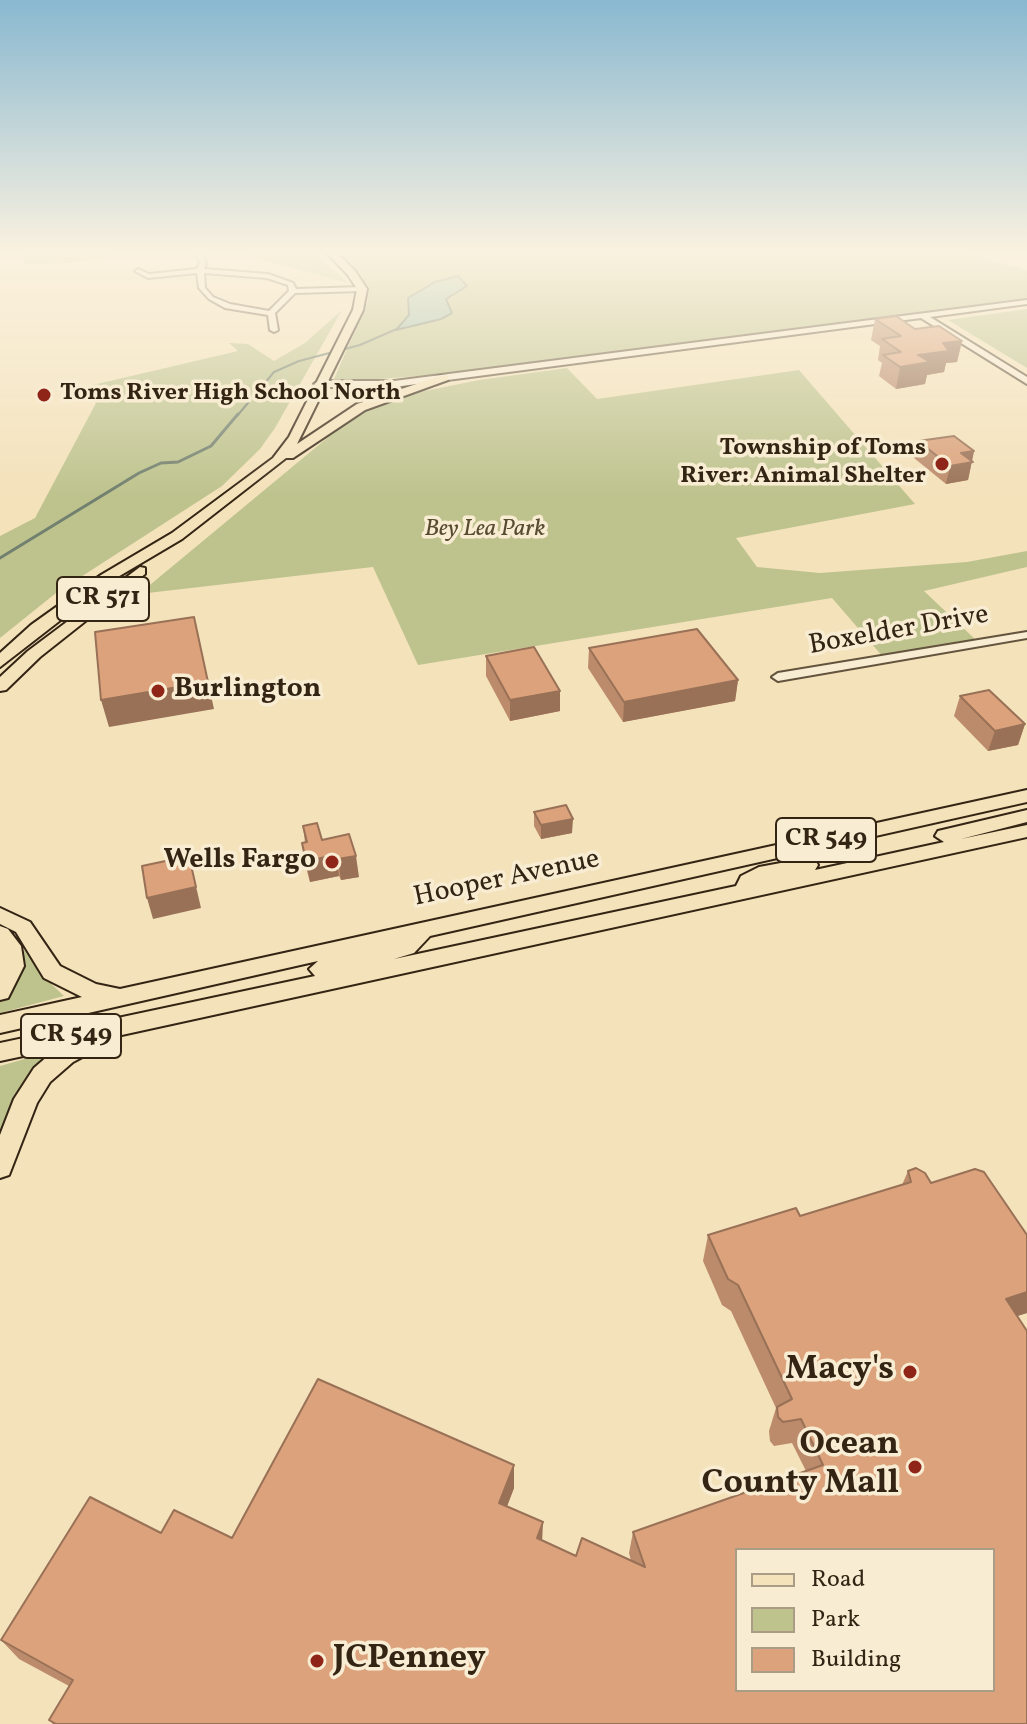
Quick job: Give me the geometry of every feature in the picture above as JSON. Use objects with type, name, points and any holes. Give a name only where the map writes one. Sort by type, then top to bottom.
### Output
[{"type":"main road","name":"CR 571","points":[[0,662],[37,628],[106,578],[177,536],[278,461],[295,437],[347,333]]},
{"type":"main road","points":[[278,461],[361,407],[444,378]]},
{"type":"main road","name":"CR 571","points":[[0,686],[70,624],[172,547],[177,536]]},
{"type":"main road","name":"Hooper Avenue","points":[[0,1024],[1027,796]]},
{"type":"main road","points":[[745,892],[748,881],[759,874],[915,843],[1027,816]]},
{"type":"main road","name":"CR 549","points":[[0,1052],[1027,831]]},
{"type":"main road","points":[[625,886],[689,905]]},
{"type":"main road","points":[[0,915],[23,927],[52,972],[92,992],[121,996]]},
{"type":"main road","points":[[211,1006],[237,988],[406,947],[424,929]]},
{"type":"main road","points":[[0,934],[13,952],[13,966],[0,992]]},
{"type":"main road","points":[[0,1167],[26,1099],[42,1075],[65,1055],[142,1020]]},
{"type":"street","points":[[319,384],[374,386],[782,333]]},
{"type":"street","points":[[951,333],[1027,381]]},
{"type":"street","name":"Boxelder Drive","points":[[778,677],[1027,635]]},
{"type":"green space","points":[[316,333],[329,333],[275,428],[260,449],[222,486],[56,593],[0,638],[0,536],[35,518],[96,403],[80,388],[238,351],[229,343],[248,344],[274,361]]},
{"type":"green space","points":[[354,333],[759,333],[443,374],[342,382],[334,379]]},
{"type":"green space","points":[[970,333],[1027,333],[1027,368]]},
{"type":"green space","name":"Bey Lea Park","points":[[567,368],[597,399],[799,370],[915,504],[736,538],[757,567],[820,573],[967,562],[1027,551],[1027,567],[924,591],[978,642],[883,657],[832,598],[418,665],[373,567],[139,594],[350,419],[400,396],[479,380]]},
{"type":"green space","points":[[26,949],[47,980],[64,996],[0,1013],[0,1002],[22,971],[23,951]]},
{"type":"green space","points":[[63,1048],[0,1138],[0,1066]]},
{"type":"building","points":[[897,333],[950,333],[962,341],[943,343],[949,351],[918,355],[930,362],[900,367],[883,355],[901,352],[882,339],[901,336]]},
{"type":"building","points":[[954,436],[974,451],[961,453],[973,462],[950,466],[918,441]]},
{"type":"building","points":[[194,617],[208,682],[101,700],[95,632]]},
{"type":"building","points":[[697,629],[738,680],[624,702],[589,648]]},
{"type":"building","points":[[534,647],[560,691],[510,700],[486,656]]},
{"type":"building","points":[[989,690],[1025,724],[995,731],[960,696]]},
{"type":"building","points":[[566,805],[573,819],[541,825],[534,812]]},
{"type":"building","points":[[317,823],[322,840],[349,834],[356,856],[338,859],[336,855],[306,861],[302,843],[307,842],[303,826]]},
{"type":"building","points":[[189,856],[196,887],[147,898],[142,866]]},
{"type":"building","name":"Ocean County Mall","points":[[916,1168],[925,1173],[931,1183],[975,1169],[984,1172],[1027,1235],[1027,1292],[1006,1299],[1027,1331],[1027,1724],[56,1724],[49,1720],[73,1680],[1,1640],[90,1497],[161,1533],[174,1510],[232,1538],[318,1379],[514,1465],[499,1503],[543,1522],[537,1538],[576,1556],[582,1538],[645,1567],[633,1532],[823,1465],[801,1419],[783,1422],[778,1417],[777,1407],[792,1399],[738,1285],[728,1279],[708,1235],[796,1208],[800,1216],[911,1182],[908,1171]]},
{"type":"waterway","points":[[237,416],[274,372],[386,333]]},
{"type":"waterway","points":[[0,558],[139,473],[161,463],[178,462],[211,446],[238,414]]},
{"type":"place","name":"Toms River High School North","points":[[44,395]]},
{"type":"place","name":"Township of Toms River: Animal Shelter","points":[[942,464]]},
{"type":"place","name":"Burlington","points":[[158,691]]},
{"type":"place","name":"Wells Fargo","points":[[332,862]]},
{"type":"place","name":"Macy's","points":[[910,1372]]},
{"type":"place","name":"Ocean County Mall","points":[[915,1467]]},
{"type":"place","name":"JCPenney","points":[[317,1661]]}]
